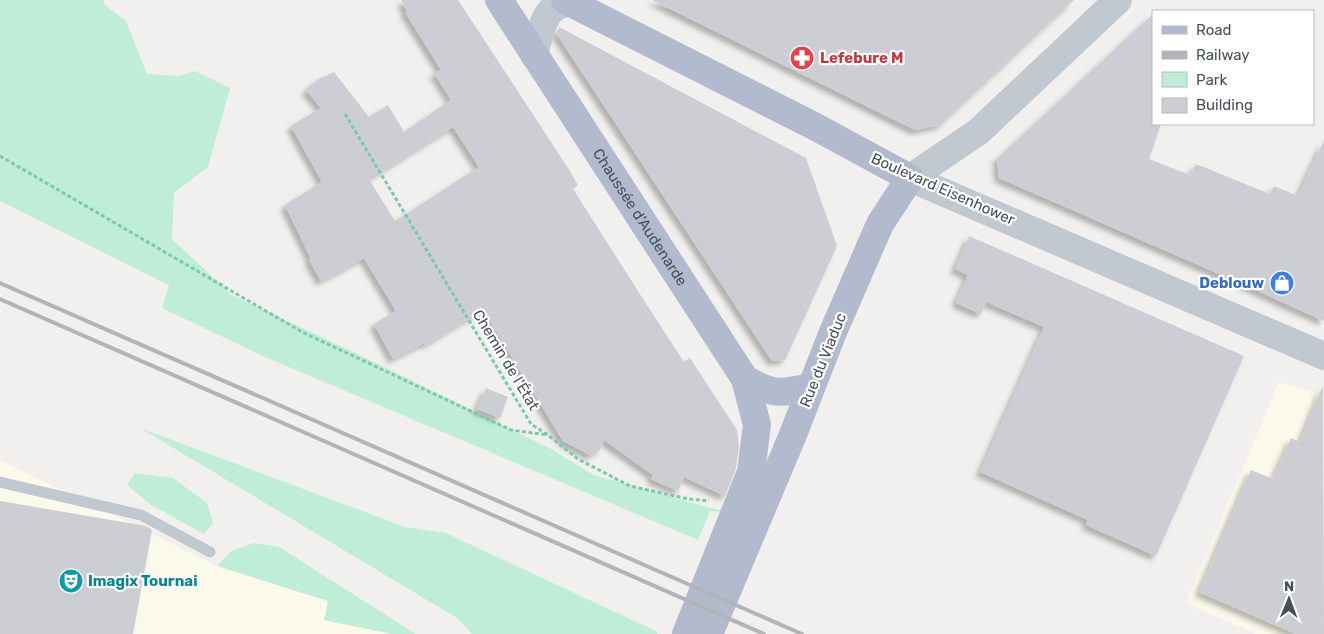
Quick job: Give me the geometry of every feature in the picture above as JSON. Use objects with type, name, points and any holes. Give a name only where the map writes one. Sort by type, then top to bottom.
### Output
[{"type":"main road","name":"Chaussée d'Audenarde","points":[[499,0],[745,378]]},
{"type":"main road","name":"Boulevard Eisenhower","points":[[568,1],[814,126],[910,178]]},
{"type":"main road","name":"Rue du Viaduc","points":[[710,634],[792,437],[833,332],[880,224],[910,178]]},
{"type":"main road","points":[[745,378],[764,390],[787,393],[811,388]]},
{"type":"main road","points":[[686,634],[751,472],[757,425],[745,378]]},
{"type":"street","name":"Rue du Viaduc","points":[[910,178],[978,132],[1118,0]]},
{"type":"street","points":[[534,55],[543,21],[551,10],[568,1]]},
{"type":"street","name":"Boulevard Eisenhower","points":[[910,178],[1324,356]]},
{"type":"lane","points":[[0,482],[141,515],[210,552]]},
{"type":"path","name":"Chemin de l'État","points":[[346,114],[531,424],[578,459],[630,486],[689,499],[718,502],[736,509]]},
{"type":"path","points":[[0,156],[302,332],[511,430],[548,435]]},
{"type":"shaded area","points":[[1279,382],[1324,396],[1324,634],[1256,634],[1186,603]]},
{"type":"shaded area","points":[[0,460],[217,566],[328,601],[325,620],[392,634],[0,634]]},
{"type":"green space","points":[[0,0],[104,0],[105,5],[126,21],[147,74],[179,76],[195,71],[230,88],[208,167],[174,193],[172,239],[232,295],[366,358],[551,449],[594,475],[725,512],[710,511],[698,540],[265,357],[162,308],[169,285],[0,201]]},
{"type":"green space","points":[[140,428],[405,527],[446,533],[658,632],[657,634],[472,634],[457,618]]},
{"type":"green space","points":[[135,473],[173,478],[207,503],[213,523],[204,534],[151,505],[127,485]]},
{"type":"green space","points":[[254,543],[279,547],[416,634],[392,634],[324,620],[328,601],[217,566],[231,551]]},
{"type":"building","points":[[401,0],[458,0],[502,67],[568,168],[578,185],[573,189],[645,302],[684,362],[690,358],[737,430],[739,446],[736,468],[725,496],[684,477],[678,491],[651,479],[653,475],[604,440],[599,452],[595,450],[592,456],[563,441],[483,310],[425,345],[424,343],[393,359],[374,324],[396,311],[364,258],[321,281],[309,260],[311,259],[285,205],[322,182],[291,126],[321,108],[306,90],[317,80],[334,72],[369,117],[388,105],[404,132],[451,100],[434,73],[441,70],[405,12],[407,11]],"holes":[[[453,127],[479,167],[395,221],[369,179]]]},
{"type":"building","points":[[652,0],[1074,0],[940,125],[915,130]]},
{"type":"building","points":[[1152,15],[1152,125],[1161,125],[1149,159],[1190,175],[1196,164],[1270,194],[1274,186],[1298,196],[1324,140],[1324,321],[999,178],[997,159]]},
{"type":"building","points":[[559,27],[806,158],[837,246],[785,360],[772,361],[556,33]]},
{"type":"building","points":[[969,236],[1244,356],[1156,556],[1086,525],[1088,520],[980,472],[1044,327],[986,302],[981,314],[956,303],[968,275],[955,269]]},
{"type":"building","points":[[1323,385],[1324,634],[1296,634],[1199,592],[1251,470],[1273,479],[1291,438],[1300,442]]},
{"type":"building","points":[[486,388],[508,397],[500,418],[477,409]]},
{"type":"building","name":"Imagix Tournai","points":[[0,501],[146,526],[152,530],[133,634],[0,634]]},
{"type":"railway","points":[[0,283],[802,634]]},
{"type":"railway","points":[[0,299],[764,634]]},
{"type":"place","name":"Lefebure M","points":[[802,58]]},
{"type":"place","name":"Deblouw","points":[[1282,283]]},
{"type":"place","name":"Imagix Tournai","points":[[71,581]]}]
